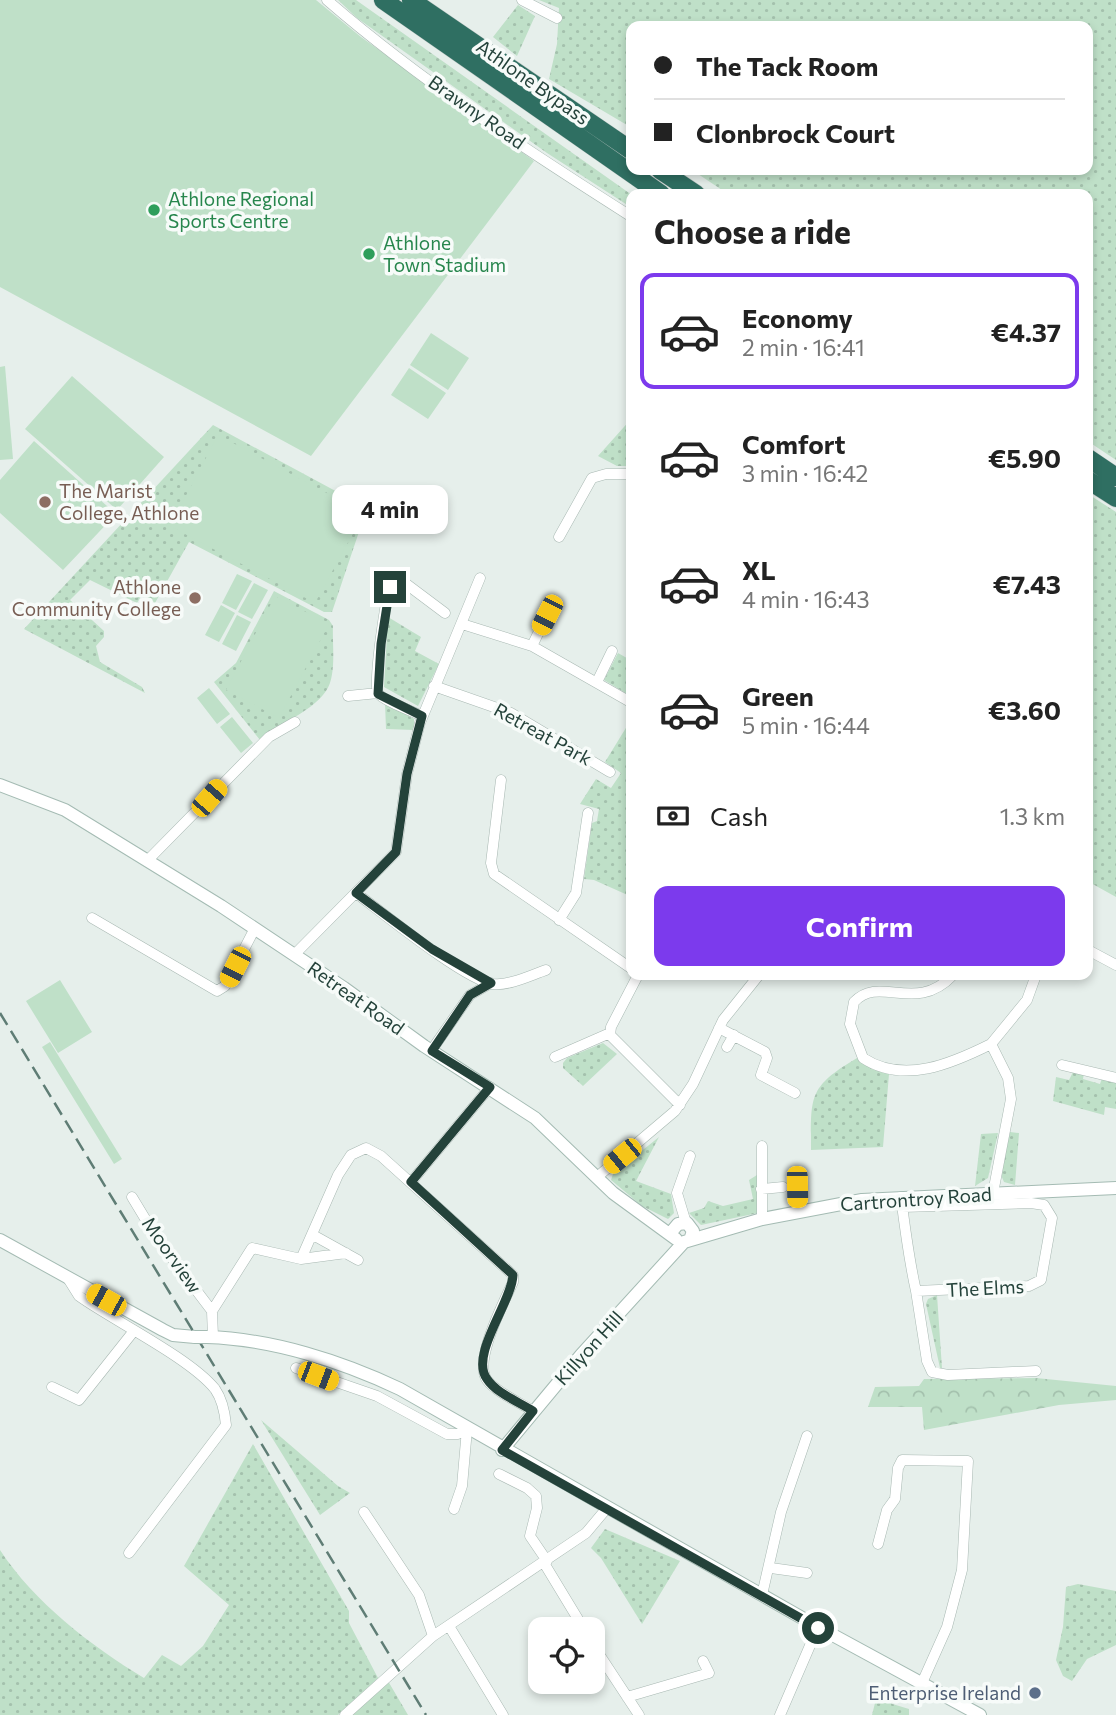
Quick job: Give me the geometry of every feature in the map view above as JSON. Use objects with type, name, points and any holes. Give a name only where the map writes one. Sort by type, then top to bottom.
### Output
[{"type":"highway","points":[[373,0],[427,22]]},
{"type":"highway","name":"Athlone Bypass","points":[[383,0],[427,22],[626,146]]},
{"type":"highway","points":[[413,0],[427,22]]},
{"type":"highway","name":"Athlone Bypass","points":[[427,22],[626,168]]},
{"type":"highway","name":"Athlone Bypass","points":[[635,175],[654,189]]},
{"type":"highway","points":[[668,175],[688,189]]},
{"type":"highway","points":[[1093,461],[1116,477]]},
{"type":"highway","points":[[1093,483],[1116,498]]},
{"type":"street","name":"Brawny Road","points":[[327,0],[351,22],[425,76],[626,213]]},
{"type":"street","points":[[522,0],[557,18]]},
{"type":"street","points":[[559,537],[592,478],[606,474],[626,474]]},
{"type":"street","points":[[294,955],[396,852],[407,774],[422,716],[480,578]]},
{"type":"street","points":[[378,694],[382,631],[387,594],[393,581],[401,580],[445,613]]},
{"type":"street","points":[[532,646],[547,615]]},
{"type":"street","points":[[462,624],[532,646],[626,699]]},
{"type":"street","points":[[597,682],[612,651]]},
{"type":"street","name":"Retreat Park","points":[[434,686],[511,713],[610,772]]},
{"type":"street","points":[[348,696],[378,694],[422,716]]},
{"type":"street","points":[[147,861],[269,737],[295,722]]},
{"type":"street","points":[[501,780],[492,871],[501,881],[626,965]]},
{"type":"street","name":"Retreat Road","points":[[0,785],[65,810],[147,861],[223,903],[254,930],[547,1128],[624,1202],[654,1223],[682,1235]]},
{"type":"street","points":[[559,920],[576,893],[588,813]]},
{"type":"street","points":[[356,893],[432,949],[491,983],[497,985],[546,970]]},
{"type":"street","points":[[92,918],[217,991],[225,986],[254,930]]},
{"type":"street","points":[[1093,953],[1116,965]]},
{"type":"street","points":[[555,1057],[610,1033],[636,980]]},
{"type":"street","points":[[597,1177],[680,1105],[719,1028],[755,980]]},
{"type":"street","points":[[947,980],[937,989],[914,996],[872,992],[857,998],[850,1019],[861,1054],[876,1064],[909,1071],[939,1066],[991,1044],[1027,1000],[1034,980]]},
{"type":"street","points":[[432,1051],[470,995],[491,983]]},
{"type":"street","points":[[719,1028],[765,1052],[764,1077],[795,1093]]},
{"type":"street","points":[[610,1033],[680,1105]]},
{"type":"street","points":[[727,1047],[734,1035]]},
{"type":"street","points":[[991,1044],[1008,1078],[1011,1099],[993,1193]]},
{"type":"street","points":[[1062,1065],[1116,1078]]},
{"type":"street","points":[[411,1182],[490,1087]]},
{"type":"street","points":[[762,1146],[762,1219]]},
{"type":"street","points":[[301,1259],[338,1175],[351,1155],[366,1148],[373,1150],[513,1275],[486,1346],[482,1369],[487,1380],[533,1411]]},
{"type":"street","points":[[682,1235],[678,1190],[690,1156]]},
{"type":"street","points":[[761,1189],[794,1187],[798,1212]]},
{"type":"street","name":"Cartrontroy Road","points":[[682,1235],[719,1231],[762,1219],[862,1200],[901,1202],[993,1193],[1116,1188]]},
{"type":"street","name":"Moorview","points":[[132,1197],[158,1240],[212,1311]]},
{"type":"street","name":"The Elms","points":[[916,1291],[1029,1286],[1038,1283],[1043,1275],[1052,1214],[1044,1205],[901,1202],[926,1361],[932,1372],[948,1375],[1036,1371]]},
{"type":"street","points":[[313,1235],[358,1260]]},
{"type":"street","name":"Killyon Hill","points":[[502,1450],[682,1235]]},
{"type":"street","points":[[0,1240],[173,1335],[267,1344],[379,1380],[818,1628],[980,1715]]},
{"type":"street","name":"Moorview","points":[[205,1337],[212,1311],[253,1248],[301,1259]]},
{"type":"street","points":[[301,1259],[346,1253]]},
{"type":"street","points":[[69,1280],[79,1296],[182,1362],[215,1390],[225,1413],[226,1425],[129,1553]]},
{"type":"street","points":[[52,1387],[79,1399],[134,1332]]},
{"type":"street","points":[[296,1368],[377,1396],[447,1434],[458,1434],[467,1429]]},
{"type":"street","points":[[454,1509],[464,1475],[467,1429]]},
{"type":"street","points":[[762,1595],[771,1568],[781,1511],[807,1436]]},
{"type":"street","points":[[878,1544],[887,1510],[895,1499],[898,1468],[902,1460],[968,1461],[962,1570],[947,1627],[922,1684]]},
{"type":"street","points":[[499,1474],[536,1496],[538,1504],[530,1536],[577,1617]]},
{"type":"street","points":[[345,1715],[397,1665],[433,1636],[592,1528],[607,1508]]},
{"type":"street","points":[[364,1512],[419,1595],[433,1636]]},
{"type":"street","points":[[771,1568],[807,1573]]},
{"type":"street","points":[[449,1626],[503,1715]]},
{"type":"street","points":[[779,1715],[818,1628]]},
{"type":"street","points":[[627,1697],[709,1673],[703,1661]]},
{"type":"street","points":[[605,1663],[639,1715]]},
{"type":"green space","name":"Athlone Regional Sports Centre","points":[[0,0],[316,0],[361,37],[534,161],[311,456],[0,287]]},
{"type":"green space","points":[[338,0],[356,0],[626,191],[626,204],[547,153],[357,18]]},
{"type":"green space","points":[[539,0],[1116,0],[1116,460],[1093,445],[1093,189],[720,189],[700,175],[1093,175],[1093,21],[626,21],[626,124],[549,79],[557,44],[559,8]]},
{"type":"green space","points":[[518,5],[535,16],[517,56],[493,37]]},
{"type":"green space","points":[[431,333],[469,358],[448,390],[410,365]]},
{"type":"green space","points":[[5,366],[13,459],[0,460],[0,367]]},
{"type":"green space","points":[[409,368],[446,393],[428,419],[391,395]]},
{"type":"green space","points":[[72,376],[164,457],[117,510],[25,429]]},
{"type":"green space","points":[[213,425],[367,508],[332,612],[324,612],[189,542],[155,603],[143,593],[137,603],[90,580],[70,600],[104,631],[104,637],[96,646],[100,662],[142,687],[145,693],[24,629]]},
{"type":"green space","points":[[626,425],[626,466],[617,466],[598,456]]},
{"type":"green space","points":[[218,435],[364,513],[315,603],[170,526]]},
{"type":"green space","points":[[34,441],[116,514],[63,570],[0,513],[0,480]]},
{"type":"green space","points":[[1093,497],[1116,512],[1116,897],[1093,884]]},
{"type":"green space","points":[[237,574],[252,581],[236,610],[222,603]]},
{"type":"green space","points":[[254,583],[268,590],[252,619],[238,612]]},
{"type":"green space","points":[[274,591],[329,620],[333,626],[333,668],[326,691],[320,698],[260,740],[214,682],[236,663]]},
{"type":"green space","points":[[275,596],[329,624],[279,718],[226,690]]},
{"type":"green space","points":[[221,605],[235,613],[219,642],[205,635]]},
{"type":"green space","points":[[237,615],[251,622],[236,651],[222,644]]},
{"type":"green space","points":[[388,617],[421,637],[415,651],[439,664],[418,706],[384,687]]},
{"type":"green space","points":[[618,653],[626,658],[626,693],[604,680]]},
{"type":"green space","points":[[209,688],[230,714],[217,724],[197,698]]},
{"type":"green space","points":[[385,703],[414,719],[414,730],[386,729]]},
{"type":"green space","points":[[232,717],[253,743],[241,753],[220,727]]},
{"type":"green space","points":[[626,728],[626,894],[594,880],[584,879],[592,823],[597,821],[599,809],[580,804],[596,779],[611,788],[621,773],[605,762]]},
{"type":"green space","points":[[60,980],[92,1032],[58,1053],[26,1001]]},
{"type":"green space","points":[[50,1042],[122,1159],[114,1164],[42,1047]]},
{"type":"green space","points":[[603,1043],[617,1054],[583,1086],[563,1068],[563,1063],[567,1058]]},
{"type":"green space","points":[[857,1058],[872,1069],[889,1074],[883,1147],[811,1150],[811,1117],[816,1095],[829,1077]]},
{"type":"green space","points":[[1073,1072],[1084,1073],[1083,1079],[1100,1084],[1102,1078],[1116,1081],[1116,1109],[1105,1107],[1104,1115],[1053,1101],[1056,1077],[1069,1080]]},
{"type":"green space","points":[[1010,1132],[1019,1133],[1015,1185],[1004,1182],[1001,1175]]},
{"type":"green space","points":[[998,1133],[988,1178],[975,1186],[981,1134]]},
{"type":"green space","points":[[659,1137],[636,1181],[671,1194],[674,1213],[668,1219],[642,1206],[611,1180],[613,1174]]},
{"type":"green space","points":[[757,1175],[758,1213],[701,1225],[689,1213],[704,1208],[708,1201],[723,1206],[753,1199],[749,1180]]},
{"type":"green space","points":[[937,1295],[942,1368],[926,1304],[928,1299]]},
{"type":"green space","points":[[1036,1378],[1116,1386],[1116,1400],[1059,1405],[924,1430],[922,1407],[868,1407],[875,1387],[919,1386],[924,1379]]},
{"type":"green space","points":[[261,1420],[338,1486],[350,1493],[320,1515]]},
{"type":"green space","points":[[253,1444],[349,1611],[349,1623],[378,1678],[338,1715],[0,1715],[0,1550],[29,1587],[65,1622],[144,1678],[162,1655],[181,1666],[203,1646],[229,1605],[184,1566]]},
{"type":"green space","points":[[605,1529],[680,1561],[642,1624],[601,1558],[591,1548]]},
{"type":"green space","points":[[1078,1584],[1116,1591],[1116,1645],[1087,1659],[1072,1681],[1063,1676],[1056,1660],[1063,1627],[1066,1587]]},
{"type":"green space","points":[[388,1681],[408,1715],[351,1715]]},
{"type":"green space","points":[[876,1699],[909,1709],[909,1715],[872,1715]]},
{"type":"railway","points":[[0,1013],[426,1715]]},
{"type":"place","name":"Athlone Regional Sports Centre","points":[[154,210]]},
{"type":"place","name":"Athlone Town Stadium","points":[[369,254]]},
{"type":"place","name":"The Marist College, Athlone","points":[[45,502]]},
{"type":"place","name":"Athlone Community College","points":[[195,598]]},
{"type":"place","name":"Enterprise Ireland","points":[[1035,1693]]},
{"type":"route","points":[[390,587],[381,644],[378,694],[422,716],[407,774],[404,815],[396,852],[356,893],[432,949],[485,982],[491,983],[470,995],[432,1051],[490,1087],[411,1182],[513,1275],[513,1282],[486,1346],[482,1369],[487,1380],[533,1411],[502,1450],[818,1628]]}]
